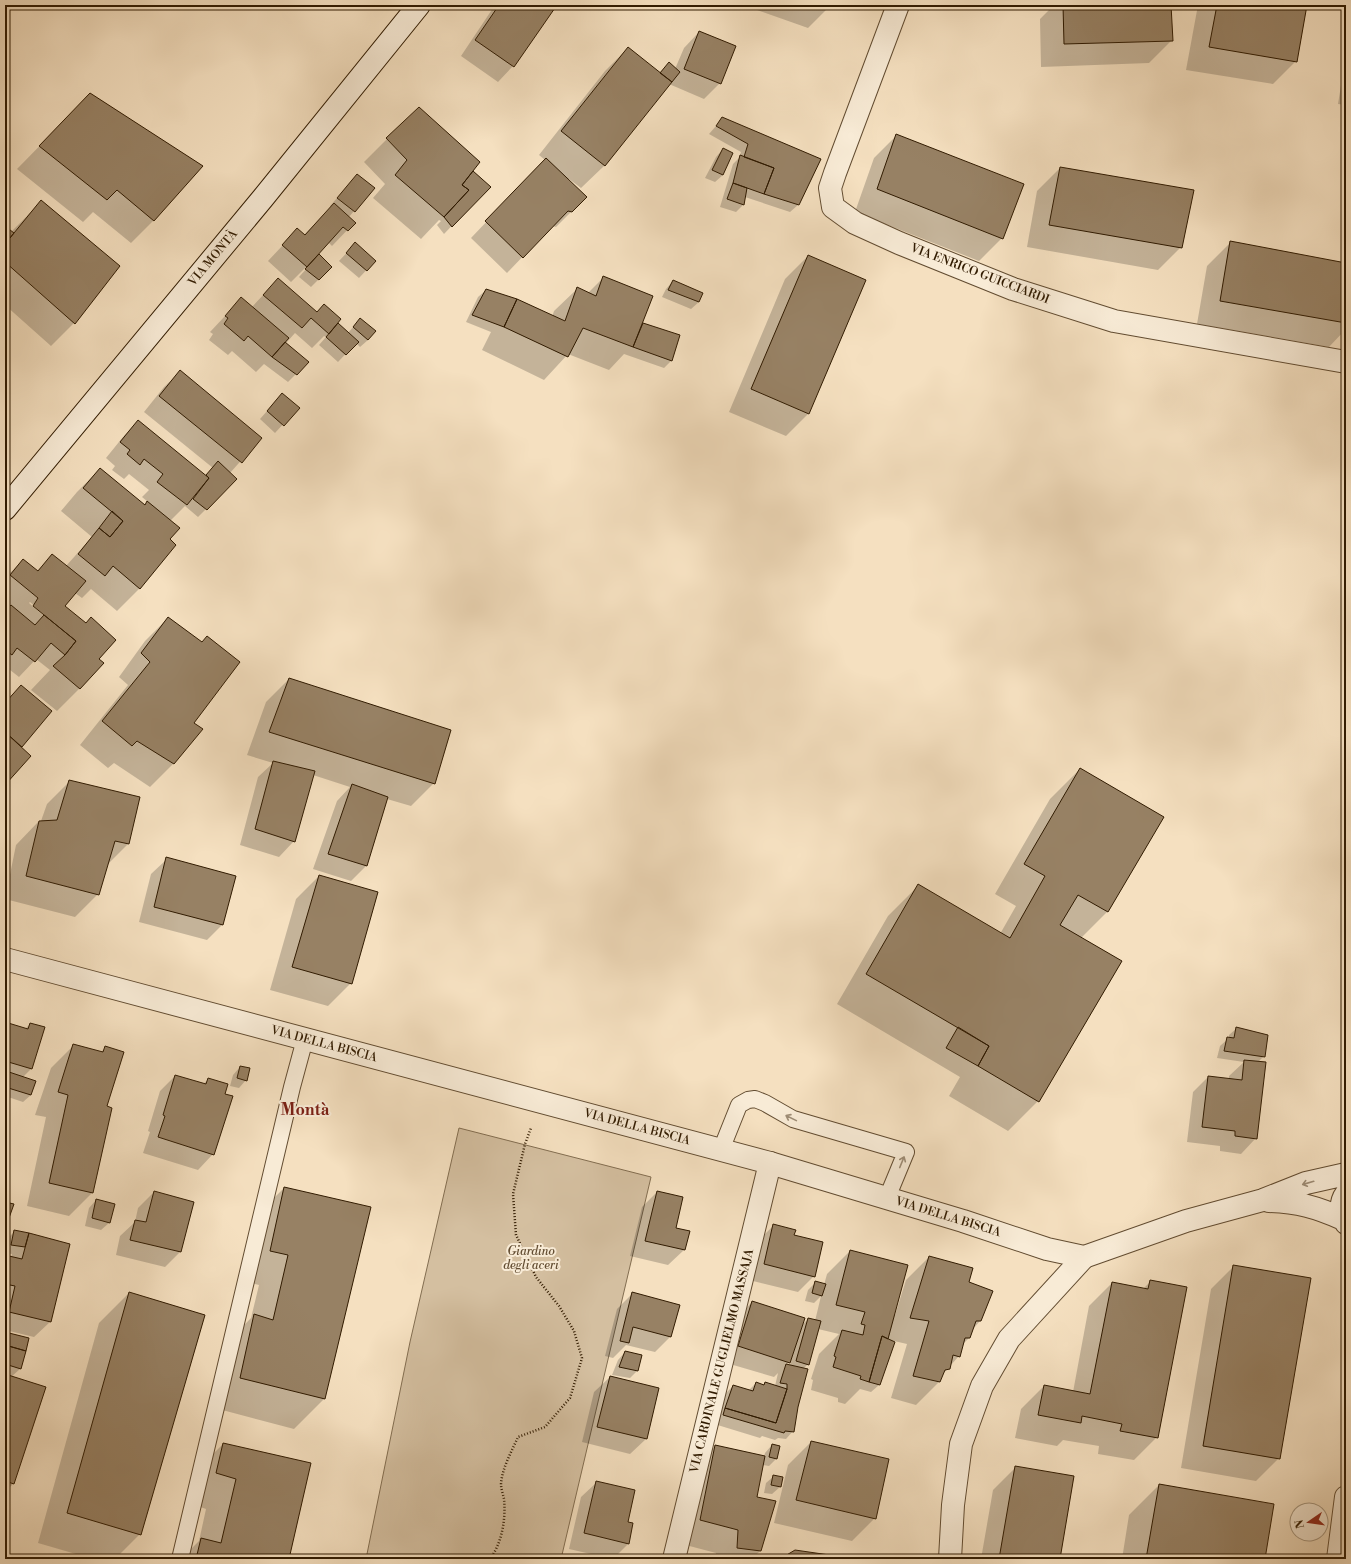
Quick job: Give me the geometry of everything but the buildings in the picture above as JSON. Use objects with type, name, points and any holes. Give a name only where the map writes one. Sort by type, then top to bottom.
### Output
[{"type":"street","name":"VIA MONTÀ","points":[[5,509],[258,204],[419,5]]},
{"type":"street","name":"VIA ENRICO GUICCIARDI","points":[[898,5],[833,178],[830,188],[832,207],[855,223],[899,243],[1013,289],[1114,321],[1346,362]]},
{"type":"street","name":"VIA DELLA BISCIA","points":[[5,959],[770,1163],[963,1221],[1047,1249],[1084,1257]]},
{"type":"street","name":"VIA CARDINALE GUGLIELMO MASSAJA","points":[[674,1559],[770,1163]]},
{"type":"street","points":[[950,1559],[953,1505],[961,1444],[982,1386],[1010,1339],[1084,1257],[1186,1221],[1263,1200],[1306,1183],[1346,1174]]},
{"type":"street","points":[[1344,1221],[1341,1208],[1343,1198],[1346,1194]]},
{"type":"street","points":[[1263,1200],[1308,1205],[1344,1221]]},
{"type":"street","points":[[1338,1559],[1346,1497]]},
{"type":"lane","points":[[180,1559],[292,1087],[305,1039]]},
{"type":"lane","points":[[721,1150],[739,1105],[748,1100],[755,1099],[793,1119],[906,1152],[887,1198]]},
{"type":"path","points":[[490,1559],[497,1551],[504,1521],[504,1501],[501,1484],[505,1468],[518,1437],[545,1427],[570,1398],[582,1358],[574,1331],[559,1306],[536,1277],[516,1235],[512,1194],[525,1144],[541,1101]]},
{"type":"green space","name":"Giardino degli aceri","points":[[459,1128],[651,1177],[561,1559],[366,1559],[410,1342]]},
{"type":"district","name":"Montà","points":[[305,1110]]}]
